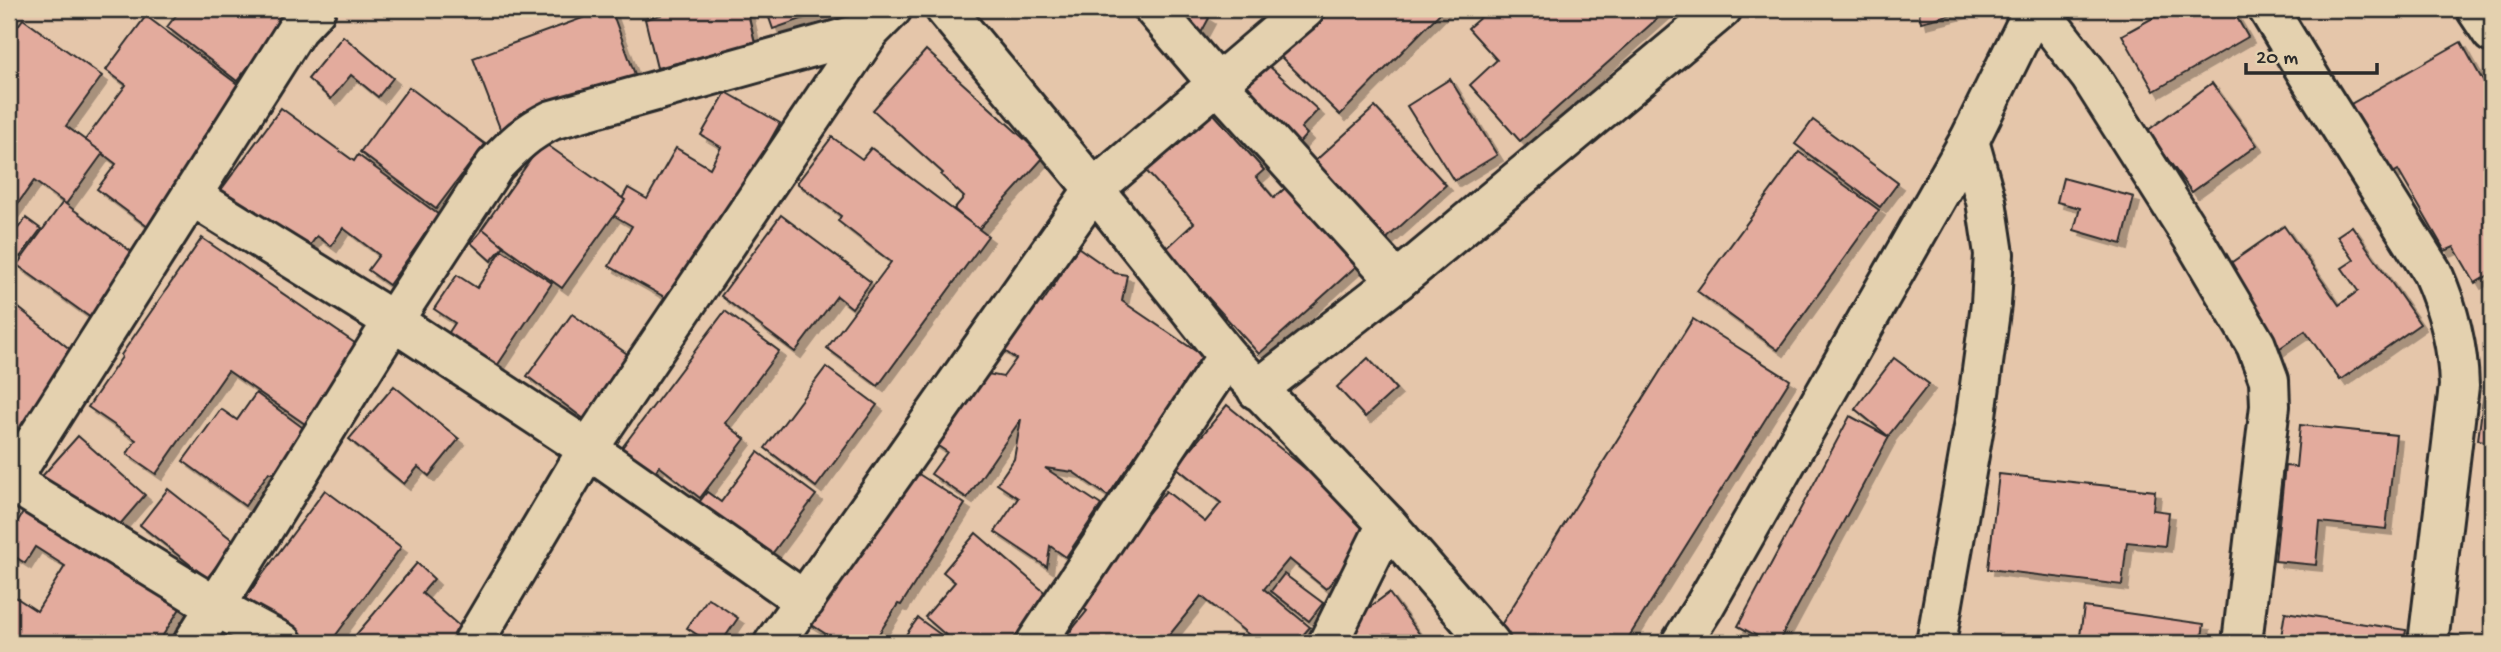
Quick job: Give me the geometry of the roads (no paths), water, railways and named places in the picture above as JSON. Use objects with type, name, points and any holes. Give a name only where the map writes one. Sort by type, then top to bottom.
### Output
[{"type":"street","points":[[282,643],[215,606],[9,481],[297,29],[316,9]]},
{"type":"street","points":[[945,9],[1094,188],[1256,390],[1387,524],[1490,643]]},
{"type":"street","points":[[1154,9],[1217,83],[1397,281]]},
{"type":"street","points":[[1256,390],[1397,281],[1723,9]]},
{"type":"street","points":[[1681,643],[1969,141],[2036,9],[2090,76],[2194,240],[2256,345],[2269,380],[2270,406],[2242,643]]},
{"type":"street","points":[[2268,9],[2432,272],[2453,328],[2459,386],[2428,643]]},
{"type":"street","points":[[2476,9],[2492,33]]},
{"type":"street","points":[[774,643],[1094,188],[1298,11]]},
{"type":"street","points":[[193,643],[393,321],[495,166],[532,130],[552,120],[881,20]]},
{"type":"street","points":[[474,643],[588,449],[881,20]]},
{"type":"street","points":[[1936,643],[1976,415],[1994,254],[1986,201],[1969,141]]},
{"type":"street","points":[[192,196],[393,321],[588,449],[804,601]]},
{"type":"street","points":[[1036,643],[1227,356]]},
{"type":"street","points":[[1328,643],[1387,524]]}]
